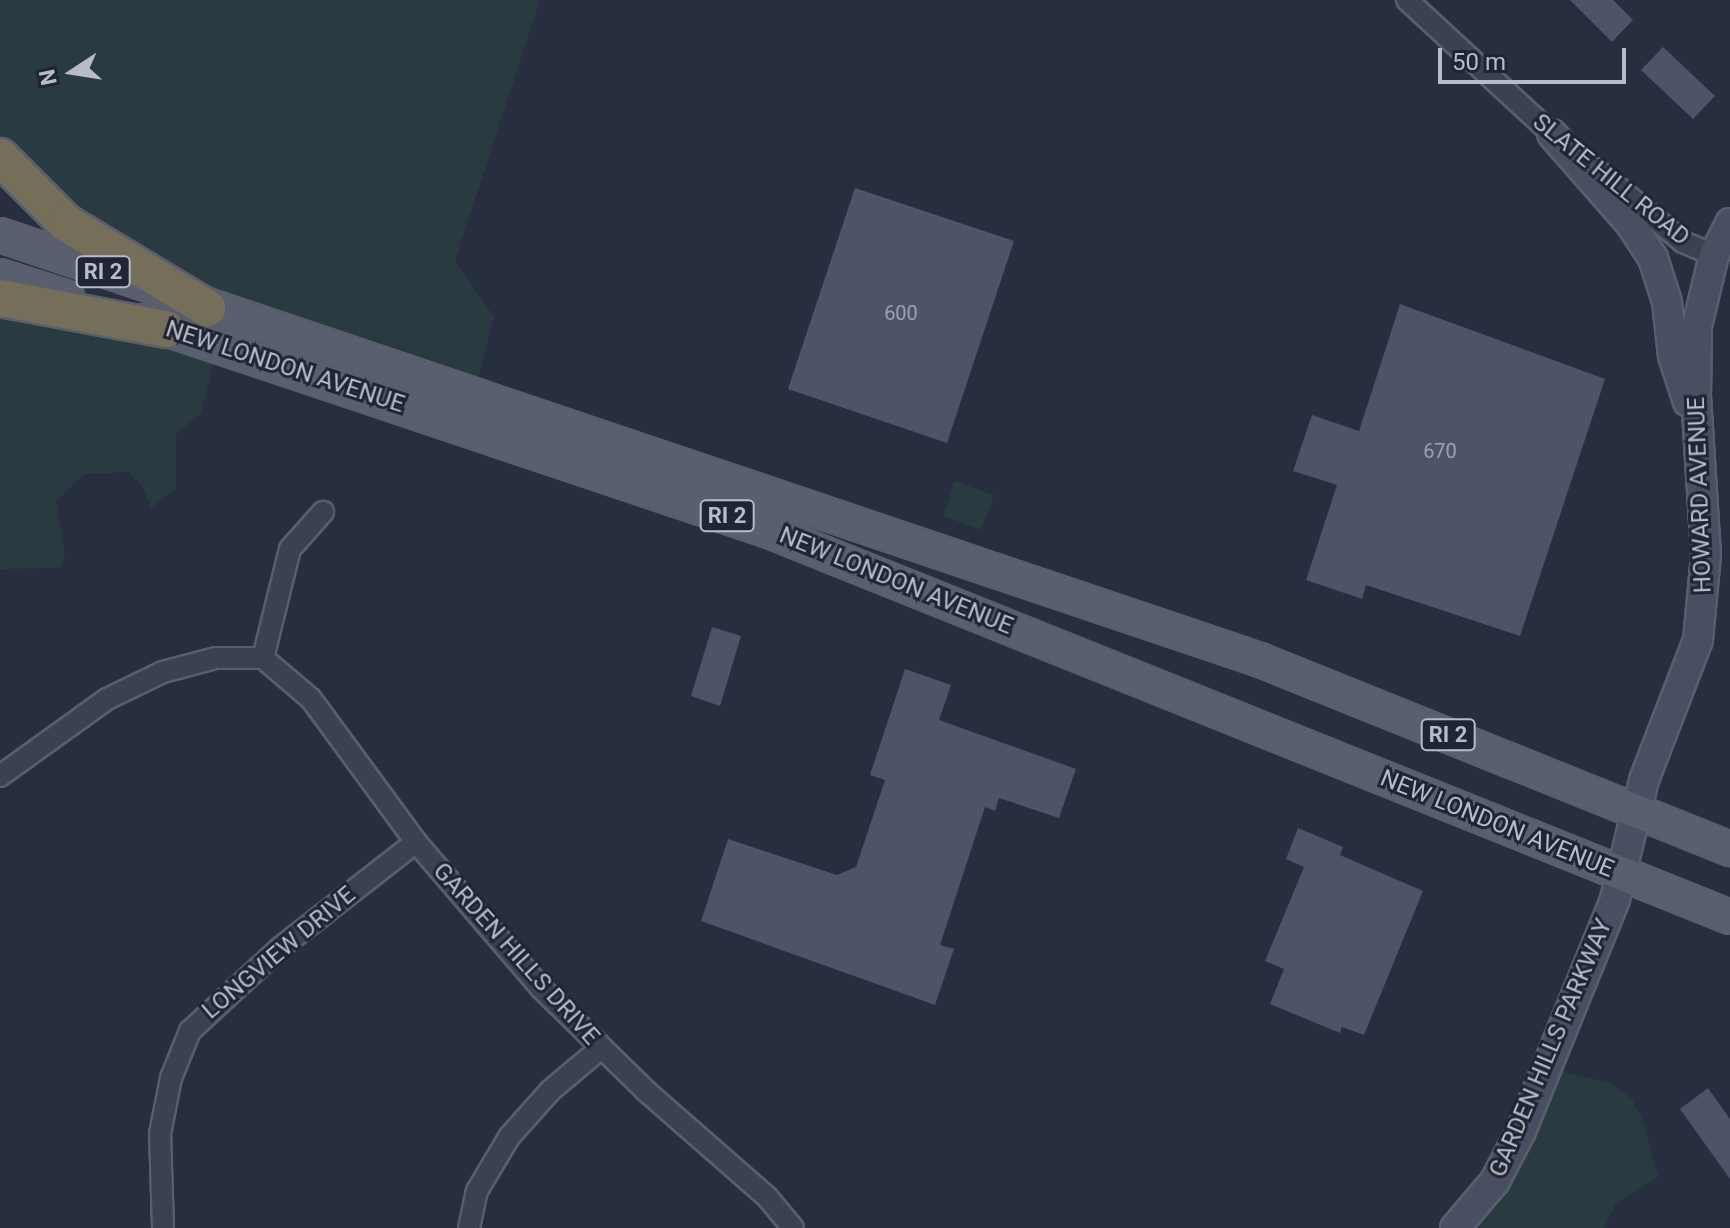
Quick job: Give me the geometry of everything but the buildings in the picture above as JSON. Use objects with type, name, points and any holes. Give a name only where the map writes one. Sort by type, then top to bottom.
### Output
[{"type":"highway","points":[[0,157],[66,223],[207,308]]},
{"type":"highway","points":[[0,298],[166,329]]},
{"type":"main road","name":"NEW LONDON AVENUE","points":[[0,235],[207,308],[1245,655],[1730,849]]},
{"type":"main road","name":"NEW LONDON AVENUE","points":[[0,276],[780,535],[1730,917]]},
{"type":"street","name":"SLATE HILL ROAD","points":[[1407,0],[1552,134],[1683,242],[1714,255]]},
{"type":"street","points":[[1552,134],[1630,223],[1653,258],[1667,302],[1673,356],[1698,429]]},
{"type":"street","name":"HOWARD AVENUE","points":[[1637,811],[1702,619],[1706,555],[1698,429],[1697,326],[1714,255],[1730,223]]},
{"type":"street","points":[[0,776],[107,699],[163,672],[216,658],[263,658],[290,549],[323,512]]},
{"type":"street","name":"GARDEN HILLS DRIVE","points":[[263,658],[311,699],[416,842],[541,988],[601,1048],[767,1197],[793,1228]]},
{"type":"street","name":"GARDEN HILLS PARKWAY","points":[[1455,1228],[1486,1195],[1512,1150],[1621,875],[1637,811]]},
{"type":"street","name":"LONGVIEW DRIVE","points":[[163,1228],[160,1134],[171,1078],[190,1031],[280,948],[416,842]]},
{"type":"street","points":[[469,1228],[477,1191],[509,1137],[551,1090],[601,1048]]},
{"type":"shaded area","points":[[0,0],[540,0],[455,261],[494,317],[476,386],[295,330],[96,237],[0,143]]},
{"type":"shaded area","points":[[0,298],[217,346],[201,413],[176,434],[176,489],[151,508],[144,489],[129,472],[84,474],[56,502],[65,556],[60,568],[0,569]]},
{"type":"shaded area","points":[[955,481],[994,495],[981,530],[943,516]]},
{"type":"shaded area","points":[[1549,1068],[1610,1083],[1632,1099],[1644,1123],[1658,1177],[1615,1205],[1604,1228],[1448,1228]]}]
